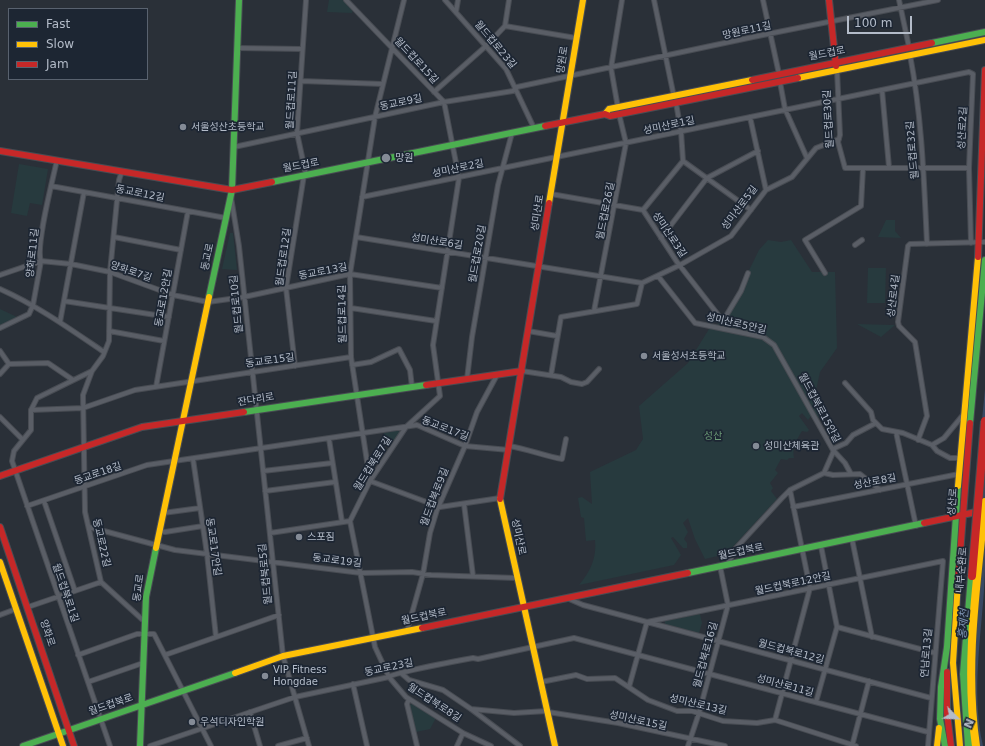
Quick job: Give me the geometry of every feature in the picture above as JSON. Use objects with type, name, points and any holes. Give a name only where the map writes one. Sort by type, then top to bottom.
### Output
[{"type":"main road","name":"동교로","points":[[140,746],[146,597],[232,193],[239,0]]},
{"type":"main road","name":"망원로","points":[[562,122],[582,0]]},
{"type":"main road","points":[[829,0],[836,66]]},
{"type":"main road","name":"월드컵로","points":[[0,151],[122,171],[232,193],[305,175],[605,114],[609,109],[619,111],[675,100],[909,51],[985,32]]},
{"type":"main road","name":"월드컵로","points":[[909,51],[985,40]]},
{"type":"main road","points":[[962,514],[959,474],[979,242],[980,163],[985,70]]},
{"type":"main road","name":"성미산로","points":[[555,746],[524,607],[516,578],[500,498],[562,122]]},
{"type":"main road","name":"성산로","points":[[960,746],[953,663],[966,458],[985,260]]},
{"type":"main road","name":"잔다리로","points":[[0,476],[142,428],[522,371]]},
{"type":"main road","name":"내부순환로","points":[[969,746],[964,703],[964,674],[985,421]]},
{"type":"main road","name":"내부순환로","points":[[976,746],[972,719],[972,635],[985,502]]},
{"type":"main road","name":"월드컵북로","points":[[23,746],[283,656],[821,546],[985,510]]},
{"type":"main road","name":"성산로","points":[[946,746],[940,719],[941,687],[947,648],[962,514]]},
{"type":"main road","name":"양화로","points":[[0,527],[74,746]]},
{"type":"main road","name":"양화로","points":[[0,562],[63,746]]},
{"type":"main road","points":[[947,648],[951,746]]},
{"type":"main road","points":[[953,663],[950,712],[956,746]]},
{"type":"main road","points":[[937,746],[940,719]]},
{"type":"street","name":"월드컵로11길","points":[[305,175],[297,133],[306,0]]},
{"type":"street","name":"월드컵로15길","points":[[346,0],[444,102]]},
{"type":"street","name":"월드컵로14길","points":[[370,481],[351,357],[350,274],[375,117],[404,0]]},
{"type":"street","name":"월드컵로23길","points":[[444,0],[506,69],[534,128]]},
{"type":"street","points":[[456,12],[458,0]]},
{"type":"street","points":[[434,92],[486,46],[505,26],[509,0]]},
{"type":"street","points":[[610,68],[622,0]]},
{"type":"street","points":[[643,210],[682,161],[681,131],[654,0]]},
{"type":"street","points":[[763,0],[780,78],[785,109],[807,158]]},
{"type":"street","name":"월드컵로32길","points":[[899,0],[915,83],[924,167],[927,244]]},
{"type":"street","name":"망원로11길","points":[[570,77],[938,0]]},
{"type":"street","points":[[505,26],[576,38]]},
{"type":"street","points":[[237,48],[302,49]]},
{"type":"street","name":"월드컵로30길","points":[[836,66],[840,135],[839,148],[845,168],[924,167]]},
{"type":"street","name":"월드컵로26길","points":[[594,311],[626,143],[610,68]]},
{"type":"street","name":"성산로2길","points":[[915,83],[969,72],[973,74],[969,168],[979,242]]},
{"type":"street","name":"동교로9길","points":[[234,147],[444,102],[513,91],[516,88],[570,77]]},
{"type":"street","points":[[301,81],[383,84]]},
{"type":"street","name":"성미산로1길","points":[[556,157],[915,83]]},
{"type":"street","points":[[882,90],[890,168]]},
{"type":"street","points":[[438,383],[433,345],[459,178],[444,102]]},
{"type":"street","name":"성미산로5길","points":[[642,283],[680,265],[731,236],[766,190],[750,117]]},
{"type":"street","name":"월드컵로20길","points":[[467,379],[501,168],[512,133]]},
{"type":"street","points":[[766,190],[792,177],[816,148],[839,139]]},
{"type":"street","points":[[661,238],[707,178],[758,151]]},
{"type":"street","name":"성미산로2길","points":[[362,197],[556,157]]},
{"type":"street","name":"양화로11길","points":[[33,305],[42,261],[39,256],[57,160]]},
{"type":"street","points":[[682,161],[751,210]]},
{"type":"street","points":[[924,167],[969,168]]},
{"type":"street","points":[[825,273],[805,240],[861,206],[863,168]]},
{"type":"street","name":"동교로22길","points":[[122,171],[117,198],[110,272],[109,340],[104,352],[92,371],[82,395],[85,512],[101,582],[146,622]]},
{"type":"street","name":"월드컵로12길","points":[[295,366],[286,288],[305,175]]},
{"type":"street","name":"동교로12길","points":[[51,186],[188,211],[226,223]]},
{"type":"street","points":[[60,322],[84,192]]},
{"type":"street","name":"월드컵로10길","points":[[232,193],[257,411]]},
{"type":"street","name":"성미산로3길","points":[[551,194],[643,210],[680,265],[722,321],[736,298],[748,273]]},
{"type":"street","name":"동교로12안길","points":[[156,387],[188,211]]},
{"type":"street","points":[[226,223],[236,224]]},
{"type":"street","name":"성미산로6길","points":[[356,237],[539,266]]},
{"type":"street","points":[[114,238],[180,250]]},
{"type":"street","points":[[855,245],[862,240]]},
{"type":"street","name":"성산로4길","points":[[918,440],[927,416],[915,342],[899,326],[898,322],[908,246],[910,244],[979,242]]},
{"type":"street","name":"양화로7길","points":[[0,275],[42,261],[71,264],[110,272],[172,295],[208,302]]},
{"type":"street","points":[[539,266],[642,283],[637,304],[561,317],[550,375]]},
{"type":"street","name":"동교로13길","points":[[208,302],[244,297],[350,274],[442,288]]},
{"type":"street","name":"성미산로5안길","points":[[658,276],[696,323],[767,339],[780,353]]},
{"type":"street","points":[[0,289],[33,305],[104,352]]},
{"type":"street","points":[[64,301],[169,317]]},
{"type":"street","points":[[0,328],[26,316],[33,305]]},
{"type":"street","points":[[350,308],[436,321]]},
{"type":"street","points":[[109,330],[164,341]]},
{"type":"street","points":[[528,331],[557,336]]},
{"type":"street","points":[[352,365],[371,362],[399,349],[410,370],[412,387]]},
{"type":"street","points":[[0,351],[9,364]]},
{"type":"street","name":"월드컵북로15안길","points":[[780,353],[833,450],[824,473]]},
{"type":"street","name":"동교로15길","points":[[31,410],[83,408],[135,390],[351,357]]},
{"type":"street","points":[[0,374],[9,364],[48,363],[73,380]]},
{"type":"street","points":[[522,371],[562,377],[571,382],[582,384],[588,382],[599,369]]},
{"type":"street","points":[[31,410],[37,398],[92,371]]},
{"type":"street","name":"월드컵북로9길","points":[[407,630],[423,574],[430,533],[477,412],[497,375]]},
{"type":"street","name":"월드컵북로7길","points":[[350,521],[370,481],[406,428],[440,396],[438,383]]},
{"type":"street","points":[[845,384],[871,412],[873,420],[882,429],[903,433],[932,445],[937,451],[950,458],[961,458]]},
{"type":"street","name":"월드컵북로1길","points":[[31,410],[32,427],[13,455],[12,461],[110,746]]},
{"type":"street","name":"월드컵북로5길","points":[[257,411],[283,656],[309,746]]},
{"type":"street","points":[[932,445],[944,438],[963,415]]},
{"type":"street","points":[[0,418],[23,440]]},
{"type":"street","points":[[851,474],[833,450],[846,443],[853,436],[876,423]]},
{"type":"street","name":"동교로17길","points":[[174,461],[406,428],[417,425],[465,446],[528,449],[544,456],[562,459],[566,439]]},
{"type":"street","points":[[896,432],[916,526]]},
{"type":"street","points":[[329,439],[342,522]]},
{"type":"street","name":"동교로17안길","points":[[192,459],[207,554],[216,637]]},
{"type":"street","name":"동교로18길","points":[[27,506],[147,465],[174,461]]},
{"type":"street","points":[[263,471],[332,463]]},
{"type":"street","points":[[724,566],[736,548],[790,490],[824,473],[860,474],[880,490]]},
{"type":"street","name":"성산로8길","points":[[793,507],[959,474]]},
{"type":"street","points":[[370,481],[440,507],[500,498]]},
{"type":"street","points":[[265,491],[335,482]]},
{"type":"street","points":[[775,720],[810,588],[790,490]]},
{"type":"street","points":[[44,501],[75,591]]},
{"type":"street","points":[[464,504],[473,576]]},
{"type":"street","points":[[163,513],[200,508]]},
{"type":"street","points":[[270,533],[350,521],[374,637]]},
{"type":"street","points":[[160,531],[203,526]]},
{"type":"street","points":[[89,527],[157,546]]},
{"type":"street","points":[[852,539],[872,637]]},
{"type":"street","name":"동교로19길","points":[[157,546],[175,550],[361,572],[394,572],[516,578]]},
{"type":"street","points":[[816,702],[837,627],[821,546]]},
{"type":"street","name":"월드컵북로12안길","points":[[647,622],[943,561]]},
{"type":"street","name":"연남로13길","points":[[928,746],[943,561]]},
{"type":"street","name":"월드컵북로16길","points":[[688,746],[699,713],[728,605],[724,566]]},
{"type":"street","points":[[28,607],[101,582]]},
{"type":"street","name":"월드컵북로12길","points":[[567,598],[583,605],[931,698]]},
{"type":"street","points":[[0,615],[16,609]]},
{"type":"street","points":[[165,655],[279,615]]},
{"type":"street","points":[[629,686],[647,622]]},
{"type":"street","points":[[837,627],[935,653]]},
{"type":"street","points":[[78,655],[137,634],[154,634],[211,746]]},
{"type":"street","name":"월드컵북로8길","points":[[374,637],[375,647],[389,677],[397,688],[409,699],[463,733],[485,745],[491,746]]},
{"type":"street","name":"성미산로11길","points":[[532,647],[574,638],[928,732]]},
{"type":"street","name":"동교로23길","points":[[150,746],[295,697],[389,677],[391,674],[532,647]]},
{"type":"street","points":[[88,682],[143,663]]},
{"type":"street","points":[[401,673],[409,680],[443,690],[520,746]]},
{"type":"street","name":"성미산로13길","points":[[541,682],[576,675],[587,679],[615,678],[650,701],[677,711],[699,713],[723,721],[758,723],[775,720],[853,745]]},
{"type":"street","points":[[853,745],[869,681]]},
{"type":"street","points":[[353,684],[367,746]]},
{"type":"street","points":[[409,699],[407,704],[417,746]]},
{"type":"street","name":"성미산로15길","points":[[471,709],[514,713],[548,712],[618,724],[725,746]]},
{"type":"street","points":[[250,712],[260,746]]},
{"type":"street","points":[[457,746],[463,733]]},
{"type":"street","points":[[278,746],[307,738]]},
{"type":"green space","points":[[329,0],[343,0],[353,10],[352,13],[327,12]]},
{"type":"green space","points":[[19,164],[48,169],[42,205],[30,203],[27,216],[11,213]]},
{"type":"green space","points":[[886,220],[895,220],[895,231],[901,238],[878,237]]},
{"type":"green space","points":[[230,233],[233,233],[237,270],[222,269]]},
{"type":"green space","name":"성산","points":[[768,240],[781,242],[791,240],[812,272],[835,272],[837,348],[820,372],[815,395],[819,415],[817,426],[811,416],[808,420],[802,413],[799,416],[809,430],[807,432],[802,431],[798,438],[794,448],[794,458],[789,458],[787,460],[781,459],[775,470],[778,473],[770,483],[773,488],[771,491],[777,499],[726,554],[705,559],[695,539],[688,518],[683,523],[688,532],[684,539],[687,543],[687,548],[683,548],[673,537],[671,538],[681,555],[674,565],[579,585],[592,564],[595,553],[595,540],[586,541],[584,518],[581,517],[578,498],[582,497],[592,504],[590,472],[636,450],[643,439],[639,406],[688,363],[709,329],[724,321],[759,250]]},
{"type":"green space","points":[[868,268],[886,268],[885,303],[867,303]]},
{"type":"green space","points":[[0,309],[19,318],[0,326]]},
{"type":"green space","points":[[857,324],[891,325],[895,325],[881,337]]},
{"type":"green space","points":[[398,430],[400,433],[394,442],[385,443],[384,433]]},
{"type":"green space","points":[[700,614],[702,623],[699,633],[665,624],[665,621]]},
{"type":"green space","points":[[413,703],[436,718],[430,729],[416,732],[410,705]]},
{"type":"water","name":"홍제천","points":[[985,389],[985,571],[977,681],[979,724],[983,746],[972,746],[965,693],[973,512]]},
{"type":"traffic: fast","points":[[209,297],[232,190],[239,0]]},
{"type":"traffic: fast","points":[[932,43],[985,32]]},
{"type":"traffic: fast","points":[[272,182],[545,126]]},
{"type":"traffic: fast","points":[[970,423],[985,260]]},
{"type":"traffic: fast","points":[[244,412],[426,385]]},
{"type":"traffic: fast","points":[[945,746],[940,719],[941,687],[947,647],[958,486]]},
{"type":"traffic: fast","points":[[688,573],[924,523]]},
{"type":"traffic: fast","points":[[140,746],[146,597],[156,548]]},
{"type":"traffic: fast","points":[[969,746],[964,674],[972,576]]},
{"type":"traffic: fast","points":[[23,746],[235,673]]},
{"type":"traffic: slow","points":[[549,203],[583,0]]},
{"type":"traffic: slow","points":[[798,78],[985,40]]},
{"type":"traffic: slow","points":[[605,114],[609,109],[752,80]]},
{"type":"traffic: slow","points":[[958,486],[978,257]]},
{"type":"traffic: slow","points":[[156,548],[209,297]]},
{"type":"traffic: slow","points":[[500,499],[555,746]]},
{"type":"traffic: slow","points":[[976,746],[971,685],[971,655],[975,593],[985,502]]},
{"type":"traffic: slow","points":[[0,562],[63,746]]},
{"type":"traffic: slow","points":[[958,581],[953,663],[960,746]]},
{"type":"traffic: slow","points":[[235,673],[283,656],[422,628]]},
{"type":"traffic: slow","points":[[937,746],[939,728]]},
{"type":"traffic: jam","points":[[829,0],[836,66]]},
{"type":"traffic: jam","points":[[752,80],[932,43]]},
{"type":"traffic: jam","points":[[978,257],[985,70]]},
{"type":"traffic: jam","points":[[545,126],[605,114],[610,116],[798,78]]},
{"type":"traffic: jam","points":[[0,151],[232,190],[272,182]]},
{"type":"traffic: jam","points":[[500,499],[549,203]]},
{"type":"traffic: jam","points":[[426,385],[522,371]]},
{"type":"traffic: jam","points":[[0,476],[142,427],[244,412]]},
{"type":"traffic: jam","points":[[972,576],[985,421]]},
{"type":"traffic: jam","points":[[958,581],[970,423]]},
{"type":"traffic: jam","points":[[924,523],[981,511]]},
{"type":"traffic: jam","points":[[0,527],[74,746]]},
{"type":"traffic: jam","points":[[422,628],[688,573]]},
{"type":"traffic: jam","points":[[947,672],[947,713],[951,746]]},
{"type":"place","name":"서울성산초등학교","points":[[183,127]]},
{"type":"place","name":"망원","points":[[386,158]]},
{"type":"place","name":"서울성서초등학교","points":[[644,356]]},
{"type":"place","name":"성미산체육관","points":[[756,446]]},
{"type":"place","name":"스포짐","points":[[299,537]]},
{"type":"place","name":"VIP Fitness Hongdae","points":[[265,676]]},
{"type":"place","name":"우석디자인학원","points":[[192,722]]}]
